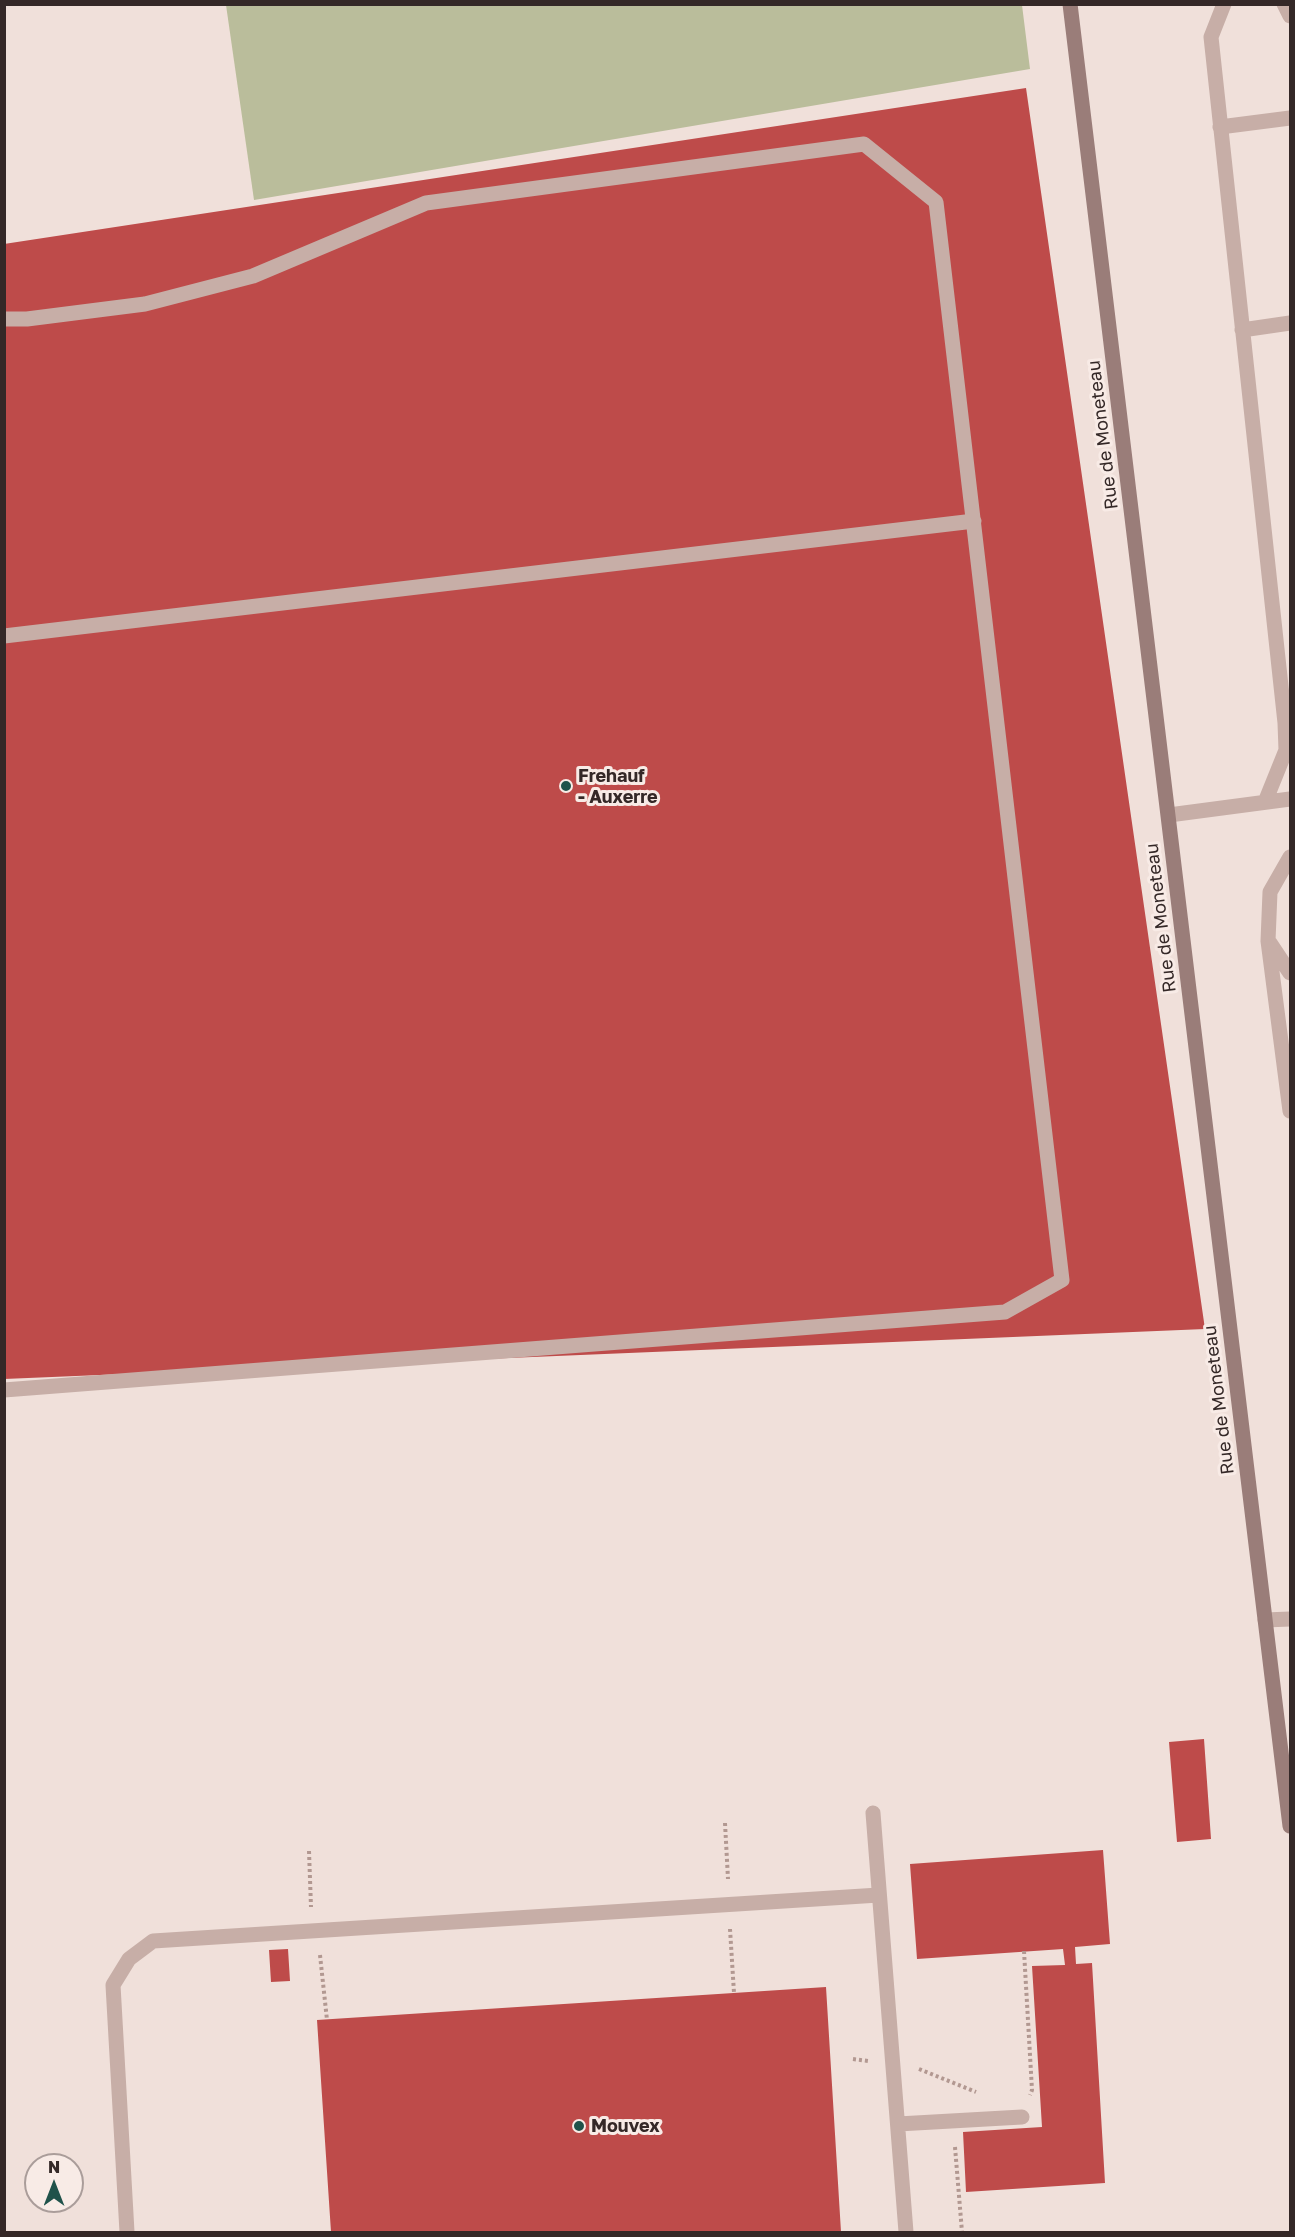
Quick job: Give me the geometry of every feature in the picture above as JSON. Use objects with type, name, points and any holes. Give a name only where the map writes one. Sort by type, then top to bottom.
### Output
[{"type":"main road","name":"Rue de Moneteau","points":[[1070,4],[1290,1826]]},
{"type":"lane","points":[[1224,4],[1210,37],[1242,330],[1284,656],[1286,750],[1265,802]]},
{"type":"lane","points":[[1284,4],[1290,16]]},
{"type":"lane","points":[[1220,127],[1290,118]]},
{"type":"lane","points":[[4,319],[27,319],[145,304],[253,276],[426,203],[864,144],[936,202],[1062,1281],[1005,1312],[4,1390]]},
{"type":"lane","points":[[1242,330],[1290,323]]},
{"type":"lane","points":[[4,636],[974,521]]},
{"type":"lane","points":[[1169,815],[1290,799]]},
{"type":"lane","points":[[1290,857],[1270,892],[1268,941],[1290,1112]]},
{"type":"lane","points":[[1268,941],[1290,973]]},
{"type":"lane","points":[[1265,1620],[1290,1619]]},
{"type":"lane","points":[[873,1813],[906,2232]]},
{"type":"lane","points":[[127,2232],[113,1986],[129,1959],[153,1941],[879,1895]]},
{"type":"lane","points":[[898,2124],[1022,2117]]},
{"type":"path","points":[[1022,2117],[1021,2112],[1032,2090],[1024,1951]]},
{"type":"path","points":[[854,2059],[925,2069],[978,2093]]},
{"type":"path","points":[[952,2121],[962,2232]]},
{"type":"green space","points":[[226,5],[1022,5],[1030,69],[254,200]]},
{"type":"building","name":"Frehauf - Auxerre","points":[[1026,88],[1205,1329],[4,1379],[4,244]]},
{"type":"building","points":[[1204,1739],[1211,1839],[1177,1842],[1169,1742]]},
{"type":"building","points":[[1103,1850],[1110,1944],[1075,1947],[1076,1964],[1092,1963],[1105,2183],[966,2192],[963,2132],[1042,2127],[1032,1966],[1065,1965],[1063,1949],[917,1959],[910,1864]]},
{"type":"building","points":[[288,1949],[290,1981],[271,1982],[269,1950]]},
{"type":"building","name":"Mouvex","points":[[826,1987],[841,2232],[331,2232],[317,2020]]},
{"type":"place","name":"Frehauf - Auxerre","points":[[566,786]]},
{"type":"place","name":"Mouvex","points":[[579,2126]]}]
